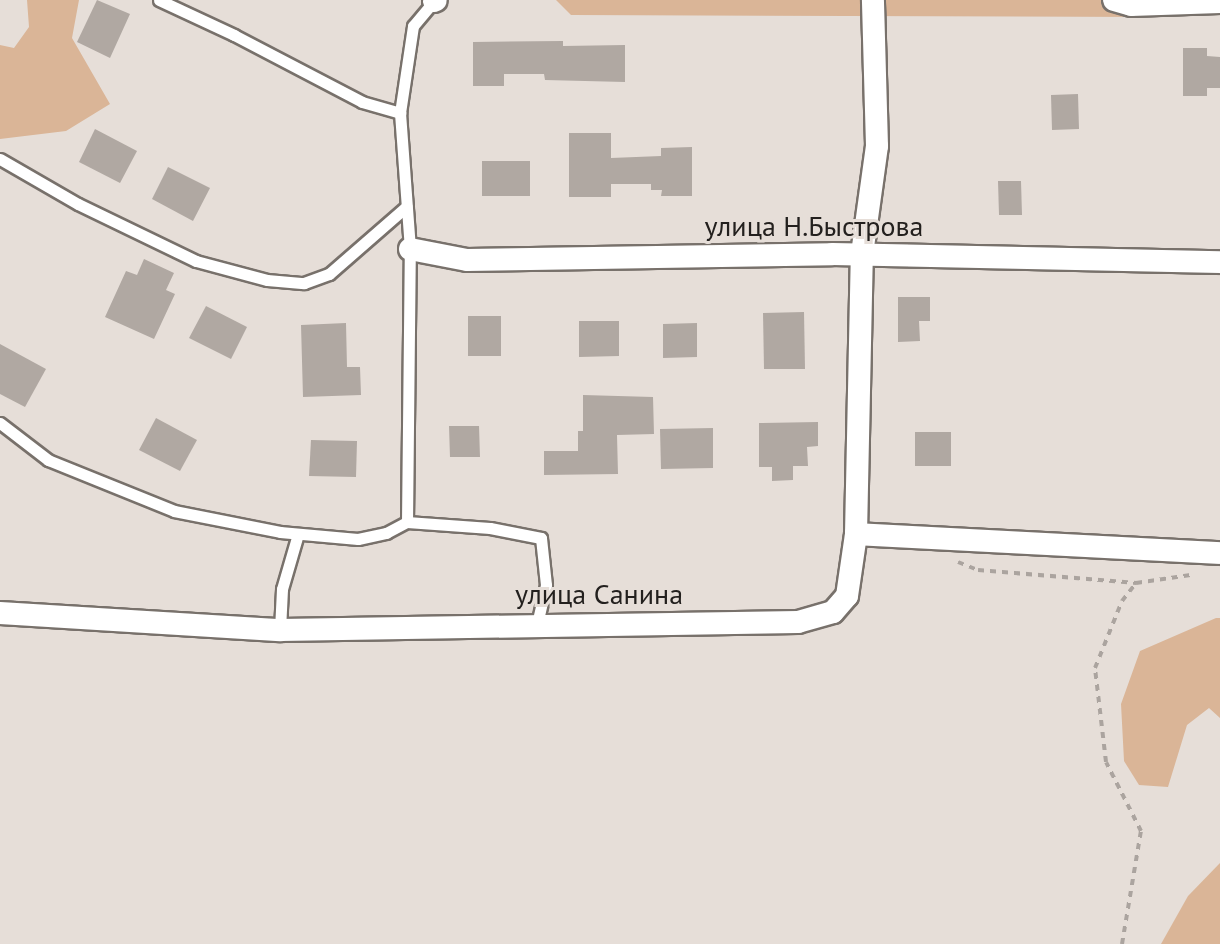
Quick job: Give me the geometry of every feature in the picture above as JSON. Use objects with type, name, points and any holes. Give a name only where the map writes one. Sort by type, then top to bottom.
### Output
[{"type":"street","name":"улица Санина","points":[[0,613],[280,630],[817,619],[833,612],[847,596],[856,534],[862,254],[877,146],[873,0]]},
{"type":"street","points":[[1114,0],[1131,5],[1220,2]]},
{"type":"street","name":"улица Н.Быстрова","points":[[410,249],[467,260],[862,254],[1220,262]]},
{"type":"street","points":[[856,534],[1220,553]]},
{"type":"lane","points":[[159,0],[362,102],[400,113]]},
{"type":"lane","points":[[407,522],[410,249],[400,113],[413,26],[435,0]]},
{"type":"lane","points":[[0,159],[78,204],[196,261],[267,280],[304,283],[329,274],[407,206]]},
{"type":"lane","points":[[0,423],[48,460],[174,511],[298,534],[358,539],[386,533],[407,522],[490,528],[541,538],[546,585],[537,624]]},
{"type":"lane","points":[[280,630],[282,589],[298,534]]},
{"type":"path","points":[[950,559],[978,570],[1136,583],[1191,574]]},
{"type":"path","points":[[1122,944],[1141,831],[1106,762],[1095,668],[1122,601],[1136,583]]},
{"type":"shaded area","points":[[27,0],[79,0],[72,38],[110,104],[66,131],[0,139],[0,45],[14,48],[29,27]]},
{"type":"shaded area","points":[[556,0],[1192,0],[1144,17],[571,15]]},
{"type":"shaded area","points":[[1220,618],[1220,718],[1209,708],[1187,725],[1168,787],[1139,785],[1124,761],[1121,704],[1140,651]]},
{"type":"shaded area","points":[[1220,863],[1220,944],[1161,944],[1188,896]]},
{"type":"building","points":[[97,0],[130,14],[110,58],[77,42]]},
{"type":"building","points":[[563,41],[563,46],[625,45],[625,82],[545,80],[544,74],[504,74],[504,86],[473,86],[473,42]]},
{"type":"building","points":[[1183,48],[1207,48],[1207,56],[1220,57],[1220,88],[1207,88],[1207,96],[1183,96]]},
{"type":"building","points":[[1078,94],[1079,129],[1052,130],[1051,95]]},
{"type":"building","points":[[95,129],[137,151],[120,183],[79,162]]},
{"type":"building","points":[[569,133],[611,133],[611,158],[661,156],[661,148],[692,147],[692,196],[661,196],[662,190],[651,190],[651,184],[611,184],[611,197],[569,197]]},
{"type":"building","points":[[482,161],[530,161],[530,196],[482,196]]},
{"type":"building","points":[[168,167],[210,188],[193,221],[152,199]]},
{"type":"building","points":[[998,181],[1021,181],[1022,215],[999,215]]},
{"type":"building","points":[[144,259],[174,273],[166,290],[175,294],[154,339],[105,317],[126,271],[137,275]]},
{"type":"building","points":[[898,297],[930,297],[930,321],[919,321],[920,341],[898,342]]},
{"type":"building","points":[[206,306],[247,327],[231,359],[189,338]]},
{"type":"building","points":[[804,312],[805,369],[764,369],[763,313]]},
{"type":"building","points":[[468,316],[501,316],[501,356],[468,356]]},
{"type":"building","points":[[579,321],[619,321],[619,356],[579,357]]},
{"type":"building","points":[[346,323],[347,367],[360,367],[361,395],[303,397],[301,325]]},
{"type":"building","points":[[697,323],[697,357],[663,358],[663,324]]},
{"type":"building","points":[[0,344],[46,369],[25,407],[0,394]]},
{"type":"building","points":[[583,395],[653,397],[654,434],[617,435],[618,474],[544,475],[544,451],[578,451],[578,431],[583,431]]},
{"type":"building","points":[[156,418],[197,440],[180,471],[139,450]]},
{"type":"building","points":[[818,422],[818,446],[807,447],[808,466],[793,466],[793,480],[772,481],[772,467],[759,467],[759,423]]},
{"type":"building","points":[[449,426],[479,426],[480,457],[450,457]]},
{"type":"building","points":[[713,428],[713,468],[661,469],[660,429]]},
{"type":"building","points":[[915,432],[951,432],[951,466],[915,466]]},
{"type":"building","points":[[311,440],[357,441],[356,477],[309,476]]}]
